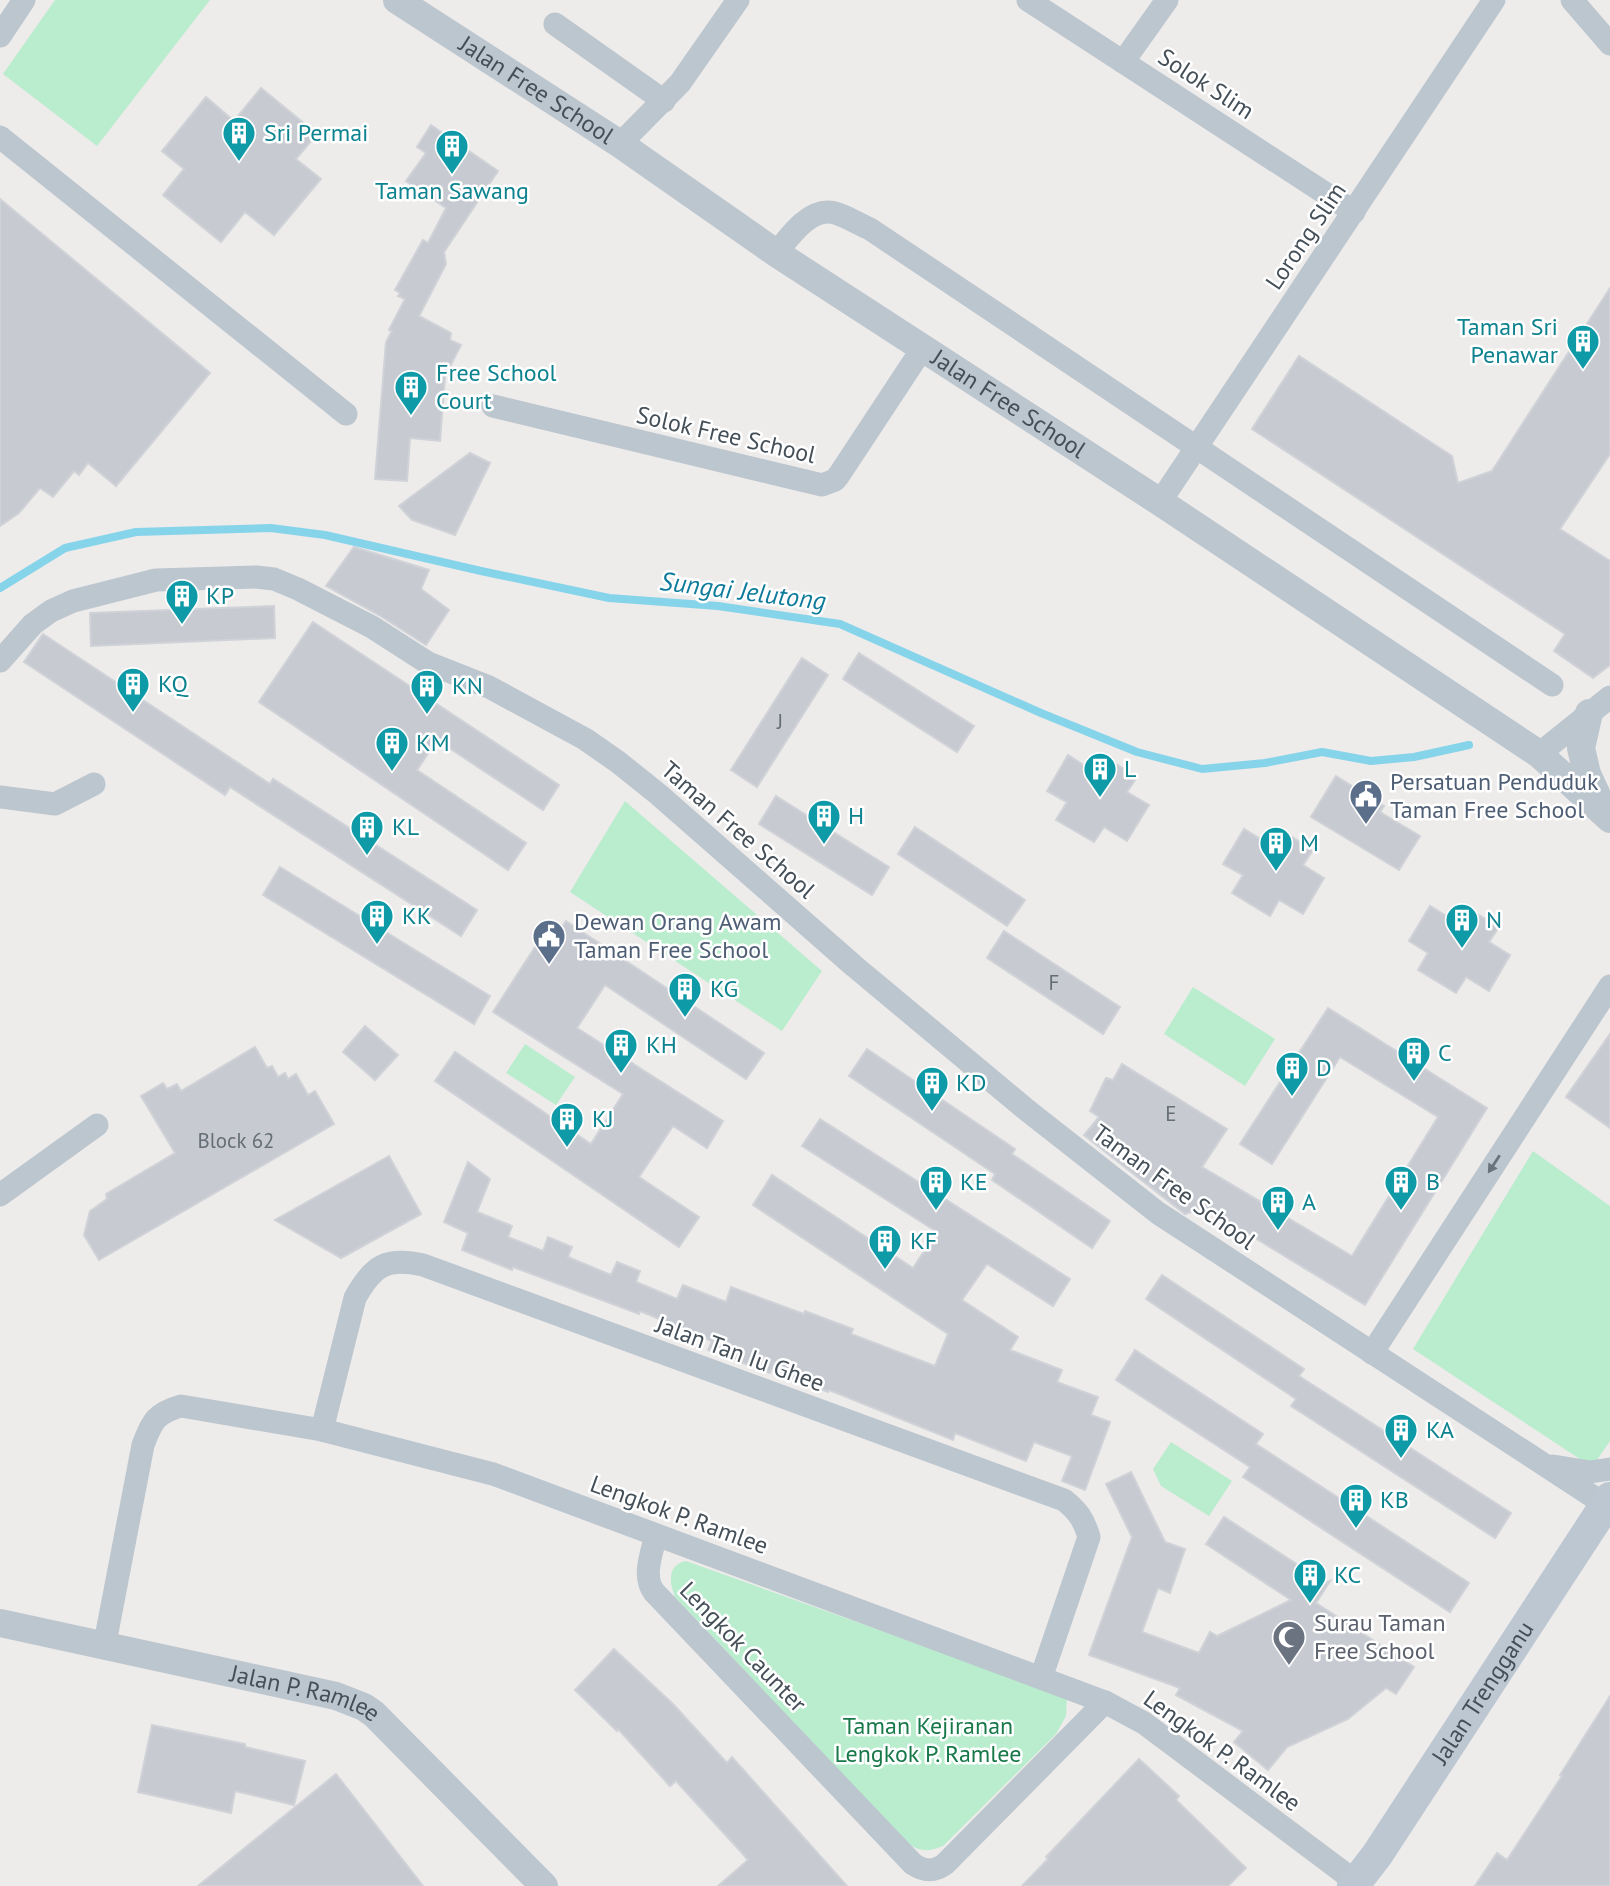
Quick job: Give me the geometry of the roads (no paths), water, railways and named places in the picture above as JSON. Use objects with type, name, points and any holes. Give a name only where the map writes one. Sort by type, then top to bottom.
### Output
[{"type":"main road","name":"Jalan Trengganu","points":[[1355,1884],[1448,1748],[1608,1502]]},
{"type":"street","points":[[0,36],[24,0]]},
{"type":"street","name":"Jalan Free School","points":[[397,0],[620,144],[776,253],[1160,502],[1539,754],[1608,817]]},
{"type":"street","points":[[620,144],[680,83],[738,0]]},
{"type":"street","name":"Solok Slim","points":[[1028,0],[1354,212]]},
{"type":"street","points":[[1123,62],[1167,0]]},
{"type":"street","name":"Lorong Slim","points":[[1160,502],[1494,0]]},
{"type":"street","points":[[1572,0],[1610,44]]},
{"type":"street","points":[[555,24],[664,100]]},
{"type":"street","points":[[0,137],[345,414]]},
{"type":"street","points":[[776,253],[798,228],[815,215],[830,212],[870,229],[1552,685]]},
{"type":"street","name":"Solok Free School","points":[[494,406],[822,485],[835,480],[839,475],[922,349]]},
{"type":"street","name":"Taman Free School","points":[[0,661],[33,624],[51,611],[74,601],[142,582],[256,577],[274,579],[298,589],[372,627],[428,663],[501,693],[584,739],[658,793],[854,966],[1055,1133],[1158,1213],[1543,1464],[1608,1502]]},
{"type":"street","points":[[1539,754],[1599,705]]},
{"type":"street","points":[[1599,705],[1581,748],[1587,774],[1608,817]]},
{"type":"street","points":[[0,797],[55,804],[94,784]]},
{"type":"street","points":[[1372,1353],[1610,986]]},
{"type":"street","points":[[0,1195],[97,1125]]},
{"type":"street","name":"Jalan Tan Iu Ghee","points":[[322,1430],[355,1297],[363,1283],[374,1271],[388,1262],[403,1260],[423,1265],[1065,1500],[1078,1511],[1085,1522],[1089,1537],[1041,1678]]},
{"type":"street","name":"Lengkok P. Ramlee","points":[[104,1647],[143,1445],[152,1423],[165,1410],[181,1405],[322,1430],[493,1474],[1105,1702],[1144,1723],[1355,1884]]},
{"type":"street","points":[[1543,1464],[1590,1472],[1610,1469]]},
{"type":"street","name":"Lengkok Caunter","points":[[656,1535],[648,1575],[650,1587],[920,1869],[938,1869],[945,1864],[1105,1702]]},
{"type":"street","name":"Jalan P. Ramlee","points":[[0,1623],[335,1696],[364,1707],[544,1886]]},
{"type":"waterway","name":"Sungai Jelutong","points":[[0,588],[65,548],[136,532],[271,528],[325,535],[609,598],[718,606],[840,624],[1041,713],[1137,752],[1202,769],[1265,763],[1322,752],[1371,761],[1414,757],[1469,745]]},
{"type":"place","name":"Sri Permai","points":[[239,163]]},
{"type":"place","name":"Taman Sawang","points":[[452,176]]},
{"type":"place","name":"Taman Sri Penawar","points":[[1583,371]]},
{"type":"place","name":"Free School Court","points":[[411,417]]},
{"type":"place","name":"KP","points":[[182,626]]},
{"type":"place","name":"KQ","points":[[133,714]]},
{"type":"place","name":"KN","points":[[427,716]]},
{"type":"place","name":"KM","points":[[392,773]]},
{"type":"place","name":"L","points":[[1100,799]]},
{"type":"place","name":"Persatuan Penduduk Taman Free School","points":[[1366,826]]},
{"type":"place","name":"H","points":[[824,846]]},
{"type":"place","name":"KL","points":[[367,857]]},
{"type":"place","name":"M","points":[[1276,873]]},
{"type":"place","name":"KK","points":[[377,946]]},
{"type":"place","name":"N","points":[[1462,950]]},
{"type":"place","name":"Dewan Orang Awam Taman Free School","points":[[549,966]]},
{"type":"place","name":"KG","points":[[685,1019]]},
{"type":"place","name":"KH","points":[[621,1075]]},
{"type":"place","name":"C","points":[[1414,1083]]},
{"type":"place","name":"D","points":[[1292,1098]]},
{"type":"place","name":"KD","points":[[932,1113]]},
{"type":"place","name":"KJ","points":[[567,1149]]},
{"type":"place","name":"KE","points":[[936,1212]]},
{"type":"place","name":"B","points":[[1401,1212]]},
{"type":"place","name":"A","points":[[1278,1232]]},
{"type":"place","name":"KF","points":[[885,1271]]},
{"type":"place","name":"KA","points":[[1401,1460]]},
{"type":"place","name":"KB","points":[[1356,1530]]},
{"type":"place","name":"KC","points":[[1310,1605]]},
{"type":"place","name":"Surau Taman Free School","points":[[1289,1667]]},
{"type":"park label","name":"Taman Kejiranan Lengkok P. Ramlee","points":[[928,1740]]}]
